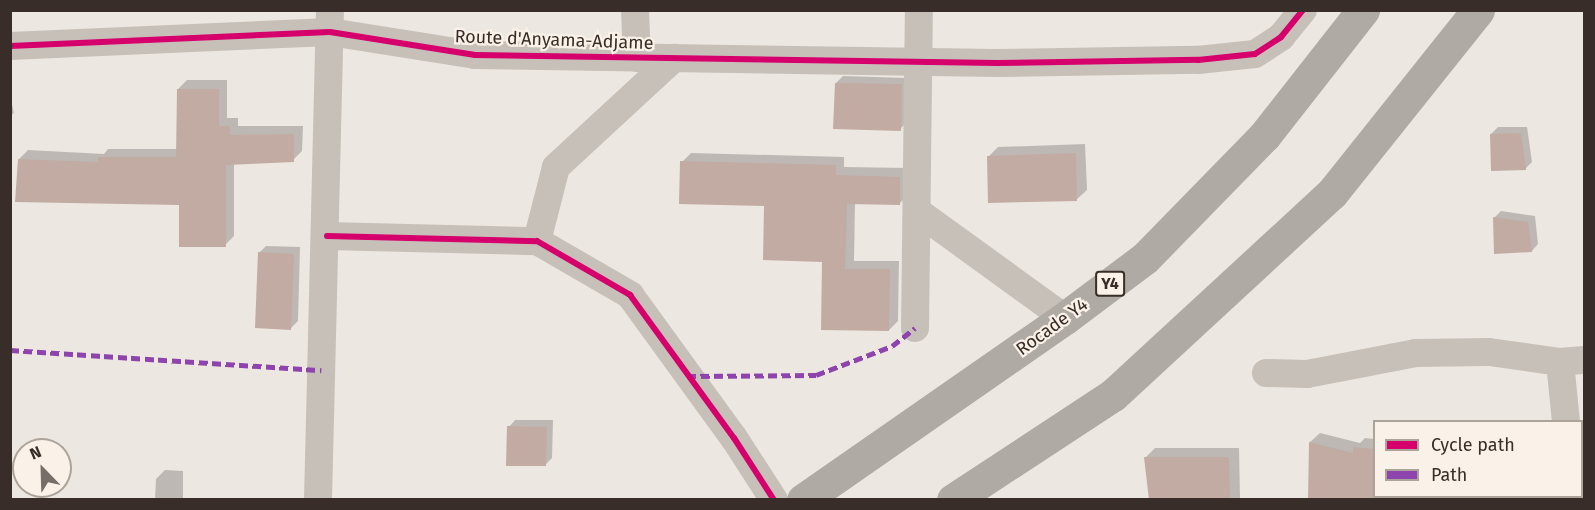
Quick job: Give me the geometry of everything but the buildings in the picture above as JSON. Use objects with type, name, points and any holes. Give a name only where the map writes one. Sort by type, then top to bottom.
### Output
[{"type":"highway","name":"Rocade Y4","points":[[803,500],[1065,318],[1145,258],[1257,143],[1363,10]]},
{"type":"highway","points":[[953,500],[1113,395],[1332,193],[1478,10]]},
{"type":"street","points":[[635,10],[637,58]]},
{"type":"street","points":[[915,328],[919,10]]},
{"type":"street","name":"Route d'Anyama-Adjame","points":[[10,46],[330,21],[475,56],[919,63],[1112,63],[1198,60],[1255,54],[1281,37],[1303,10]]},
{"type":"street","points":[[318,500],[327,236],[330,21]]},
{"type":"street","points":[[537,241],[556,166],[674,58]]},
{"type":"street","points":[[917,212],[1065,318]]},
{"type":"street","points":[[327,236],[537,241],[630,295],[734,438],[774,500]]},
{"type":"street","points":[[1266,373],[1307,374],[1416,353],[1489,352],[1572,361],[1566,420]]},
{"type":"marked path","points":[[687,376],[816,375],[892,346],[915,328]]},
{"type":"marked path","points":[[10,350],[321,370]]},
{"type":"cycle path","points":[[10,46],[330,32],[475,55],[997,63],[1198,60],[1255,54],[1281,37],[1303,10]]},
{"type":"cycle path","points":[[327,236],[537,241],[630,295],[734,438],[774,500]]}]
